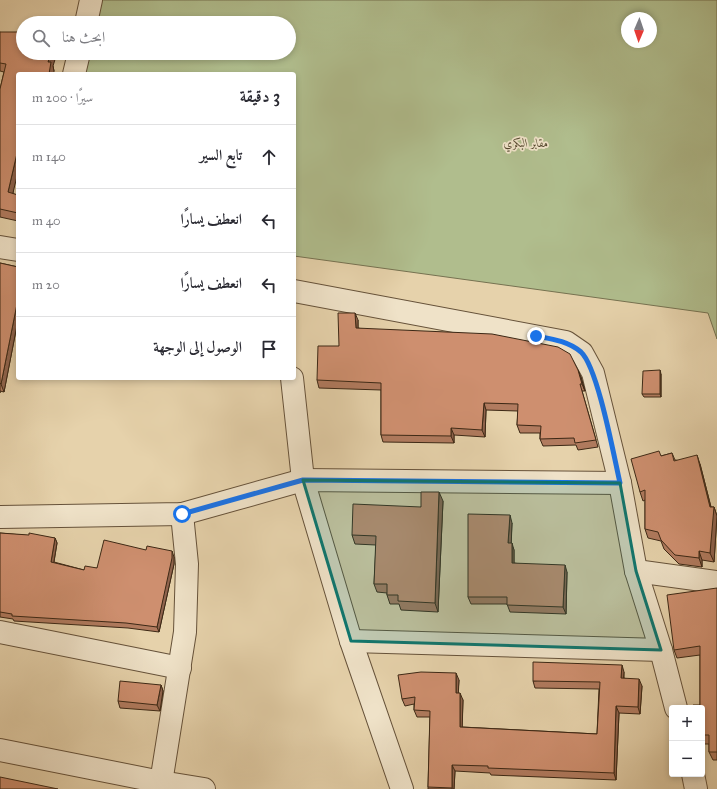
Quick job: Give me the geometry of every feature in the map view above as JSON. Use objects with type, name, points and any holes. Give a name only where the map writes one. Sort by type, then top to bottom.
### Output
[{"type":"street","points":[[88,16],[91,0]]},
{"type":"street","points":[[74,72],[77,60]]},
{"type":"street","points":[[0,247],[16,250]]},
{"type":"street","points":[[296,291],[566,342],[582,353],[593,373],[620,483],[636,571],[661,650],[675,705]]},
{"type":"street","points":[[292,380],[303,480],[351,641],[402,789]]},
{"type":"street","points":[[0,518],[182,514],[303,480],[620,483]]},
{"type":"street","points":[[160,786],[185,632],[187,564],[182,514]]},
{"type":"street","points":[[636,571],[717,582]]},
{"type":"street","points":[[0,632],[180,668]]},
{"type":"street","points":[[351,641],[661,650]]},
{"type":"street","points":[[0,750],[160,786],[204,789]]},
{"type":"street","points":[[694,777],[696,789]]},
{"type":"highlighted area","points":[[303,480],[620,483],[636,571],[661,650],[351,641]]},
{"type":"green space","name":"مقابر البكري","points":[[95,0],[717,0],[717,339],[708,313],[296,256],[296,72],[79,72],[82,60],[296,60],[296,16],[92,16]]},
{"type":"building","points":[[0,32],[16,32],[16,60],[49,60],[48,62],[51,62],[49,72],[16,72],[16,158],[8,192],[16,194],[16,213],[0,209],[0,89],[6,64],[0,63]]},
{"type":"building","points":[[0,263],[16,267],[16,309],[1,384]]},
{"type":"building","points":[[338,313],[355,313],[356,328],[492,334],[558,347],[570,354],[578,370],[582,384],[580,384],[596,440],[575,443],[574,438],[540,439],[541,426],[517,425],[518,404],[484,403],[482,430],[451,428],[451,436],[381,435],[381,383],[317,380],[318,346],[339,346]]},
{"type":"building","points":[[660,370],[660,394],[642,394],[643,371]]},
{"type":"building","points":[[659,451],[661,456],[672,453],[674,461],[697,455],[710,507],[714,507],[710,553],[699,551],[699,558],[675,555],[661,540],[658,532],[645,529],[645,490],[640,492],[631,459]]},
{"type":"building","points":[[421,492],[439,492],[435,603],[398,601],[398,595],[387,595],[387,584],[374,584],[376,536],[352,535],[353,504],[421,507]]},
{"type":"building","points":[[468,514],[510,515],[508,543],[512,543],[512,563],[565,565],[563,607],[507,605],[507,597],[468,597]]},
{"type":"building","points":[[0,533],[29,535],[29,533],[55,538],[51,562],[84,570],[85,566],[97,568],[104,540],[146,550],[147,546],[172,551],[172,558],[157,627],[126,623],[12,616],[12,614],[0,612]]},
{"type":"building","points":[[717,588],[717,752],[709,752],[709,735],[705,735],[705,705],[700,705],[700,646],[674,650],[667,595]]},
{"type":"building","points":[[533,662],[622,665],[621,678],[639,679],[638,707],[616,706],[614,773],[488,768],[488,766],[452,765],[452,788],[428,787],[430,711],[414,710],[415,697],[402,699],[398,675],[421,672],[456,673],[456,693],[460,693],[460,727],[597,734],[600,682],[533,681]]},
{"type":"building","points":[[120,681],[161,685],[157,705],[118,701]]},
{"type":"building","points":[[0,777],[58,789],[0,789]]},
{"type":"route","points":[[182,514],[303,480],[620,483],[593,373],[582,353],[566,342],[536,336]]}]
